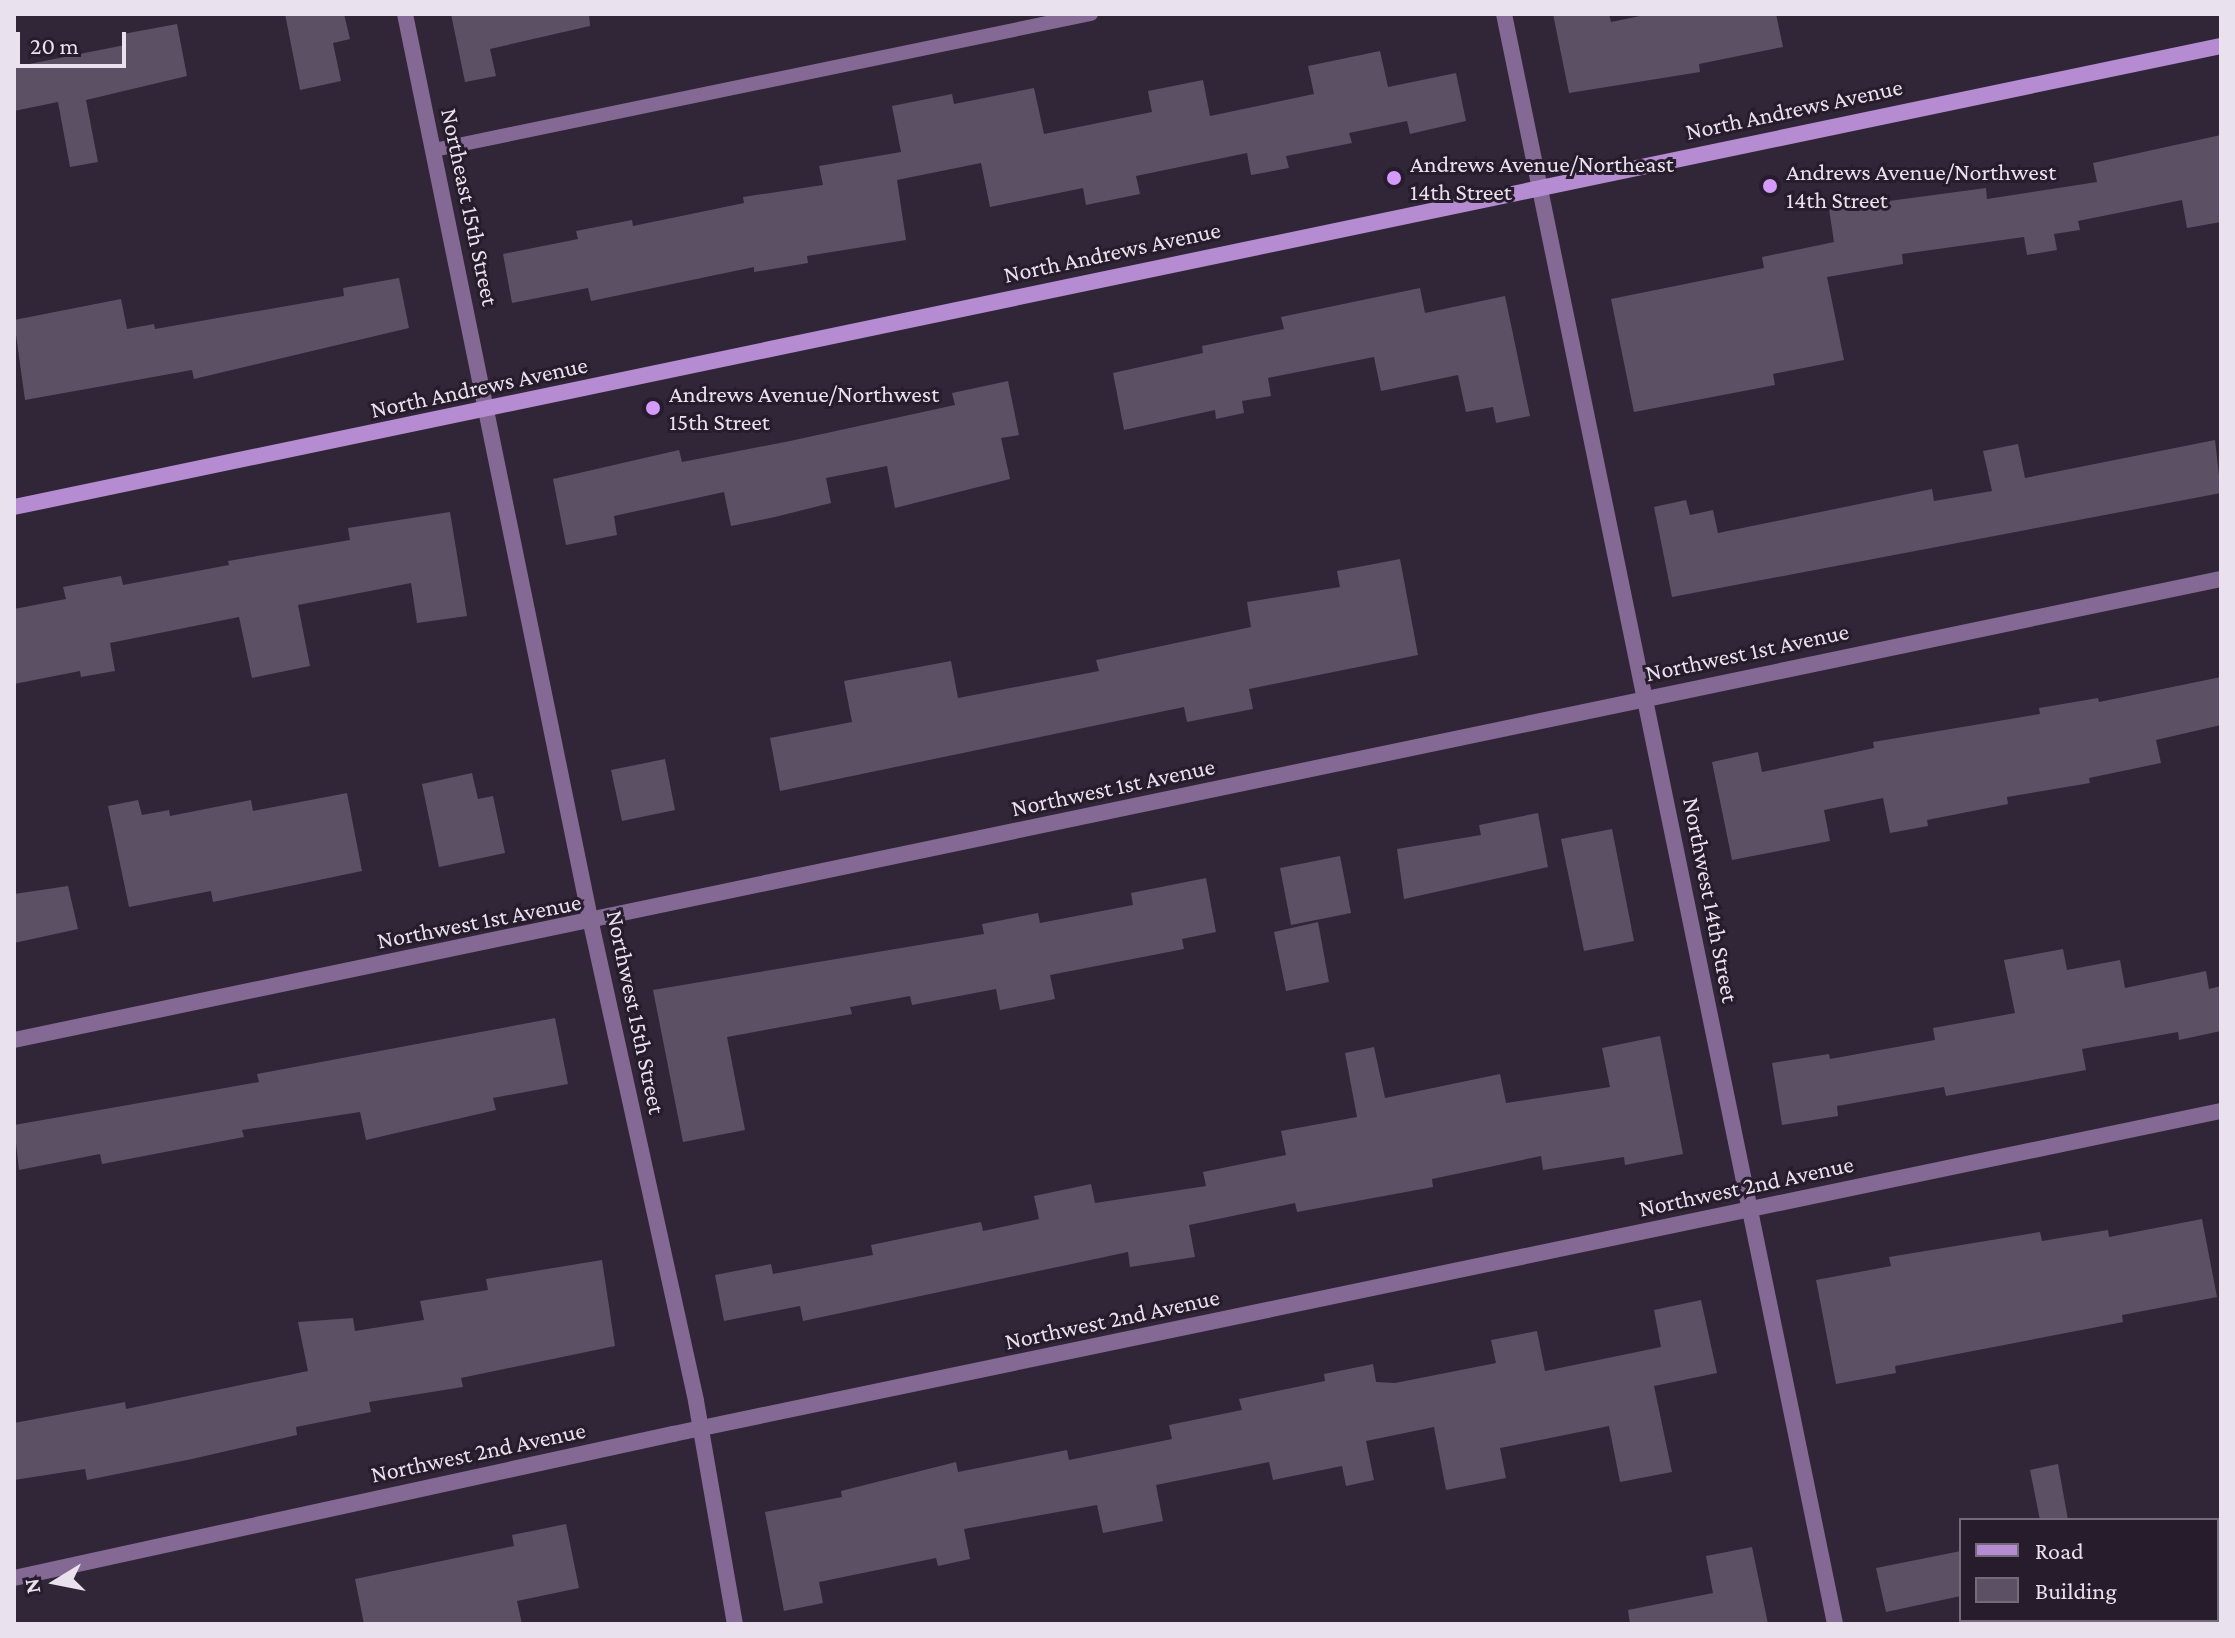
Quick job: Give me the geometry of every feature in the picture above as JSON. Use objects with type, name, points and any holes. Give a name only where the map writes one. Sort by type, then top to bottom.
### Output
[{"type":"main road","name":"North Andrews Avenue","points":[[14,507],[488,410],[1541,185],[2221,46]]},
{"type":"street","name":"Northeast 15th Street","points":[[405,14],[488,410]]},
{"type":"street","name":"Northwest 14th Street","points":[[1504,14],[1835,1624]]},
{"type":"street","name":"Northwest 15th Street","points":[[488,410],[735,1624]]},
{"type":"street","name":"Northwest 1st Avenue","points":[[14,1040],[591,923],[1646,697],[2221,579]]},
{"type":"street","name":"Northwest 2nd Avenue","points":[[14,1578],[2221,1111]]},
{"type":"lane","points":[[434,150],[1091,14]]},
{"type":"building","points":[[285,14],[344,14],[350,39],[333,43],[341,81],[300,90]]},
{"type":"building","points":[[451,14],[589,14],[590,26],[490,49],[496,76],[465,82]]},
{"type":"building","points":[[1553,14],[1609,14],[1611,22],[1650,14],[1776,14],[1783,47],[1699,64],[1700,72],[1569,93]]},
{"type":"building","points":[[177,24],[187,76],[86,100],[98,162],[70,167],[58,102],[14,111],[14,67],[125,45],[123,34]]},
{"type":"building","points":[[1380,51],[1388,87],[1456,73],[1466,121],[1410,134],[1407,121],[1349,133],[1352,143],[1286,156],[1289,168],[1251,175],[1247,153],[1136,176],[1140,194],[1086,205],[1083,188],[990,207],[981,163],[897,180],[906,240],[807,256],[808,263],[754,272],[754,267],[591,301],[588,288],[512,303],[503,254],[578,239],[576,231],[632,220],[633,226],[744,203],[743,197],[823,185],[819,166],[901,152],[892,106],[952,94],[954,104],[1034,88],[1044,134],[1152,112],[1148,91],[1203,80],[1210,116],[1314,94],[1308,66]]},
{"type":"building","points":[[2221,135],[2221,222],[2187,228],[2182,200],[2078,221],[2080,230],[2054,234],[2057,250],[2027,255],[2024,237],[1902,254],[1903,264],[1827,277],[1844,360],[1773,374],[1775,385],[1634,412],[1611,299],[1764,268],[1762,257],[1834,242],[1829,209],[1986,188],[1987,199],[2097,182],[2093,163]]},
{"type":"building","points":[[399,278],[409,328],[194,379],[192,370],[25,400],[14,320],[121,299],[127,329],[154,324],[155,329],[344,296],[343,288]]},
{"type":"building","points":[[1420,288],[1425,313],[1505,296],[1530,416],[1496,423],[1493,407],[1466,412],[1458,375],[1381,391],[1374,357],[1268,378],[1271,396],[1242,401],[1244,413],[1216,419],[1215,410],[1124,430],[1113,373],[1203,353],[1202,346],[1284,329],[1281,317]]},
{"type":"building","points":[[1008,381],[1019,435],[1001,438],[1010,479],[895,508],[887,466],[826,478],[831,503],[775,517],[731,526],[724,492],[614,516],[617,535],[566,545],[553,479],[679,450],[682,462],[790,441],[955,405],[952,393]]},
{"type":"building","points":[[2215,440],[2221,493],[1672,597],[1654,507],[1686,500],[1690,515],[1713,510],[1718,533],[1932,489],[1934,501],[1992,491],[1983,451],[2018,444],[2025,478]]},
{"type":"building","points":[[450,512],[467,616],[417,623],[411,583],[298,605],[310,666],[252,678],[239,617],[110,643],[115,671],[81,677],[80,671],[14,684],[14,609],[66,599],[63,587],[121,576],[123,585],[229,565],[228,561],[350,540],[348,528]]},
{"type":"building","points":[[1400,559],[1418,655],[1249,689],[1253,709],[1187,722],[1184,707],[780,791],[770,738],[852,722],[844,681],[951,661],[958,698],[1099,671],[1096,660],[1251,627],[1247,602],[1340,587],[1337,571]]},
{"type":"building","points":[[2221,677],[2221,725],[2156,740],[2161,763],[2089,778],[2090,783],[2007,797],[2008,804],[1927,820],[1928,826],[1890,833],[1883,798],[1824,810],[1830,841],[1732,860],[1712,762],[1758,752],[1762,772],[1874,748],[1873,742],[2040,714],[2039,708],[2098,698],[2099,702]]},
{"type":"building","points":[[665,759],[675,810],[622,821],[611,770]]},
{"type":"building","points":[[472,773],[478,799],[493,796],[505,853],[439,867],[422,784]]},
{"type":"building","points":[[347,793],[362,871],[213,902],[211,891],[129,907],[108,806],[138,800],[142,815],[169,810],[170,816],[251,800],[253,811]]},
{"type":"building","points":[[1538,813],[1548,867],[1404,899],[1397,849],[1481,835],[1479,825]]},
{"type":"building","points":[[1612,829],[1634,941],[1584,951],[1561,839]]},
{"type":"building","points":[[1340,856],[1351,913],[1291,925],[1280,868]]},
{"type":"building","points":[[1206,878],[1216,932],[1182,939],[1184,949],[1050,975],[1055,999],[1000,1010],[996,989],[912,1005],[910,996],[850,1007],[852,1014],[727,1037],[745,1130],[683,1142],[653,990],[984,934],[982,924],[1038,913],[1040,923],[1133,905],[1131,893]]},
{"type":"building","points":[[68,886],[78,929],[14,943],[14,894]]},
{"type":"building","points":[[1318,922],[1329,982],[1286,991],[1274,932]]},
{"type":"building","points":[[2063,949],[2067,970],[2120,960],[2125,988],[2206,971],[2209,989],[2221,986],[2221,1031],[2179,1040],[2178,1032],[2082,1049],[2086,1070],[1946,1096],[1944,1087],[1837,1106],[1838,1116],[1782,1125],[1772,1063],[1829,1054],[1830,1059],[1935,1040],[1933,1028],[2015,1013],[2004,960]]},
{"type":"building","points":[[555,1018],[568,1084],[493,1098],[496,1110],[366,1140],[360,1112],[242,1130],[244,1137],[102,1164],[100,1154],[19,1170],[14,1125],[259,1082],[257,1074]]},
{"type":"building","points":[[1660,1036],[1683,1154],[1625,1165],[1624,1157],[1543,1170],[1541,1156],[1432,1179],[1433,1187],[1297,1212],[1295,1203],[1189,1225],[1195,1257],[1130,1267],[1128,1252],[803,1321],[800,1306],[724,1321],[715,1275],[771,1264],[773,1274],[873,1255],[871,1245],[981,1222],[983,1231],[1039,1219],[1034,1196],[1091,1184],[1095,1203],[1206,1186],[1203,1172],[1286,1155],[1281,1131],[1357,1117],[1345,1053],[1374,1047],[1385,1098],[1500,1074],[1506,1103],[1610,1087],[1602,1048]]},
{"type":"building","points":[[2202,1219],[2217,1297],[2122,1315],[2123,1322],[1895,1366],[1896,1373],[1836,1384],[1816,1280],[1891,1266],[1889,1257],[2040,1232],[2042,1241],[2108,1230],[2109,1237]]},
{"type":"building","points":[[602,1260],[615,1346],[461,1378],[463,1387],[369,1402],[371,1412],[296,1427],[297,1435],[192,1459],[87,1480],[85,1469],[14,1480],[14,1423],[125,1402],[126,1409],[308,1371],[298,1322],[353,1318],[355,1331],[424,1320],[420,1301],[488,1290],[486,1279]]},
{"type":"building","points":[[1701,1300],[1717,1373],[1654,1386],[1672,1472],[1620,1482],[1609,1426],[1500,1448],[1506,1478],[1446,1490],[1434,1427],[1366,1441],[1374,1480],[1346,1486],[1342,1466],[1273,1480],[1269,1462],[1156,1485],[1163,1521],[1103,1533],[1097,1505],[964,1529],[970,1559],[938,1566],[936,1558],[819,1582],[823,1603],[784,1611],[765,1512],[842,1497],[841,1491],[956,1462],[958,1472],[1067,1450],[1069,1460],[1172,1439],[1169,1425],[1242,1410],[1239,1399],[1325,1381],[1324,1374],[1373,1364],[1376,1382],[1395,1383],[1496,1363],[1491,1340],[1537,1331],[1545,1371],[1661,1347],[1654,1310]]},
{"type":"building","points":[[2058,1464],[2068,1518],[2040,1518],[2030,1470]]},
{"type":"building","points":[[566,1524],[579,1588],[517,1601],[522,1624],[364,1624],[355,1579],[514,1546],[512,1535]]},
{"type":"building","points":[[1752,1547],[1768,1624],[1630,1624],[1628,1610],[1713,1593],[1706,1556]]},
{"type":"building","points":[[1959,1551],[1959,1596],[1886,1612],[1876,1568]]},
{"type":"place","name":"Andrews Avenue/Northeast 14th Street","points":[[1394,178]]},
{"type":"place","name":"Andrews Avenue/Northwest 14th Street","points":[[1770,186]]},
{"type":"place","name":"Andrews Avenue/Northwest 15th Street","points":[[653,408]]}]
